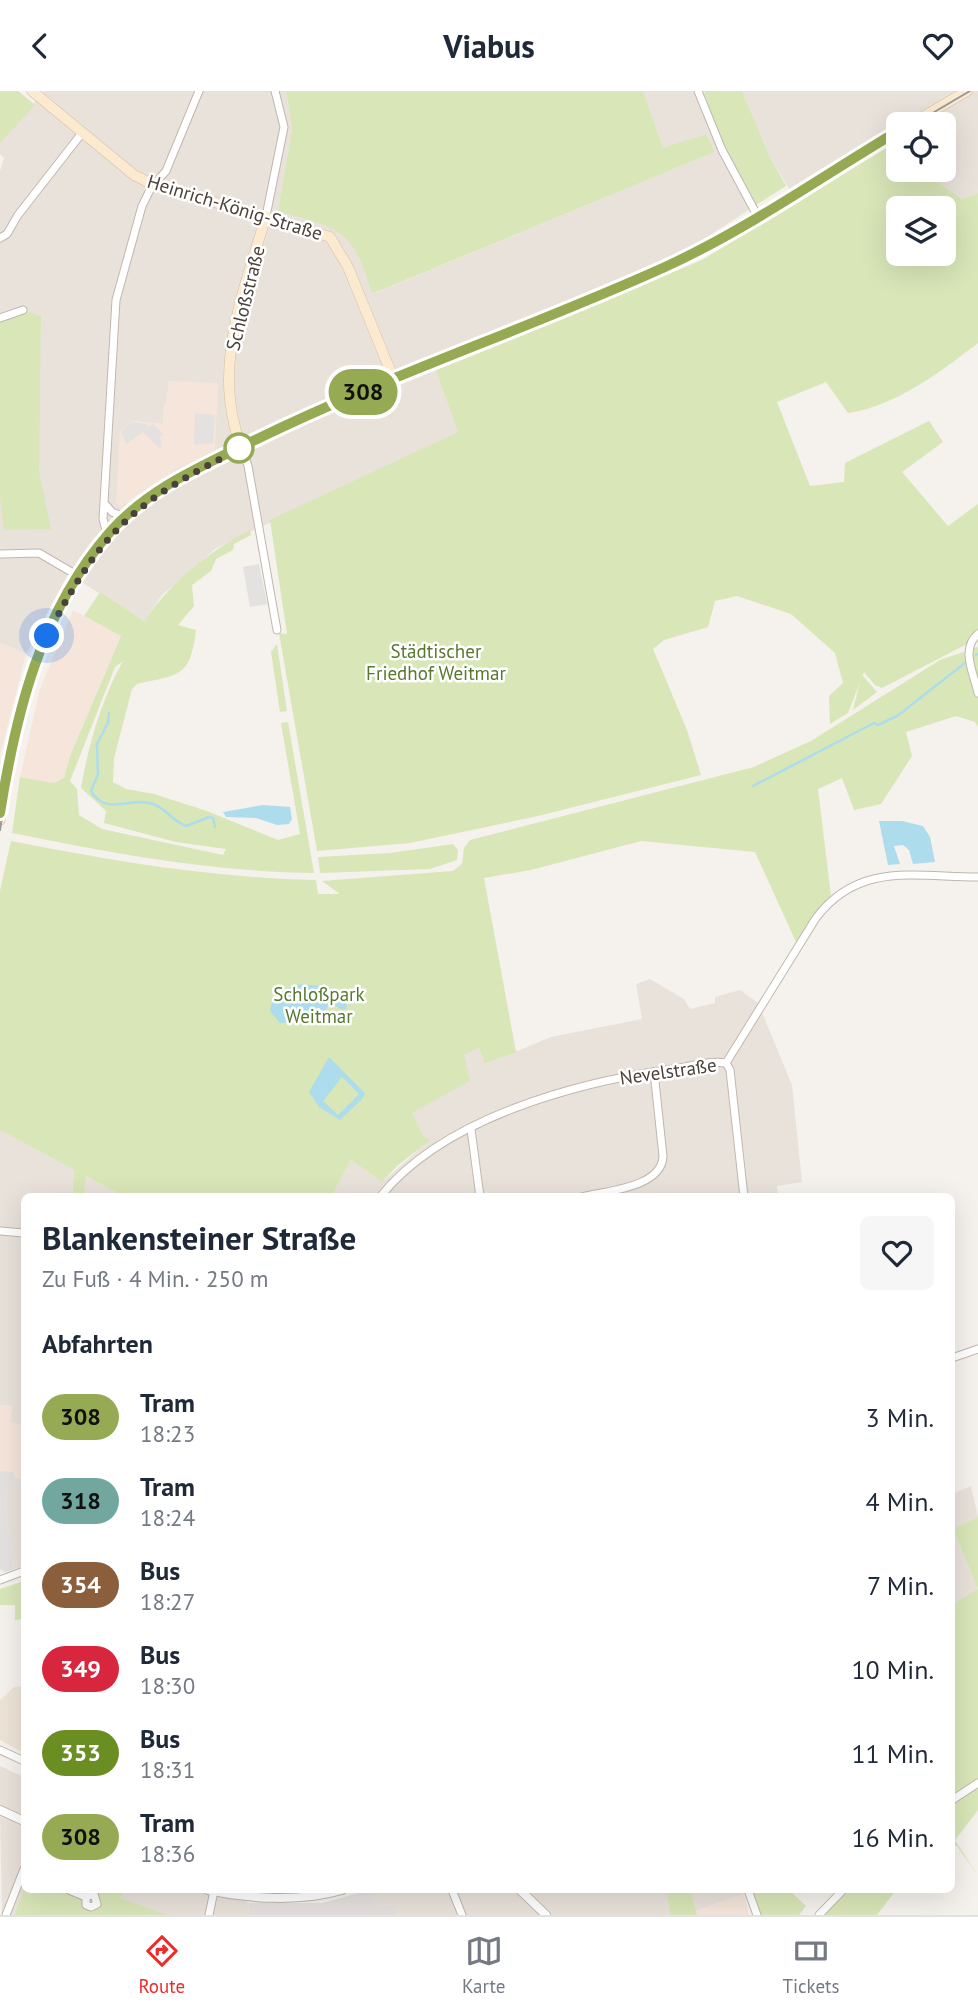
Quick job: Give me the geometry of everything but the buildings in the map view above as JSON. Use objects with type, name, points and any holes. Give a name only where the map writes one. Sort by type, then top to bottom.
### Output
[{"type":"main road","name":"Heinrich-König-Straße","points":[[32,91],[134,175],[155,184],[320,231],[334,240],[394,380]]},
{"type":"main road","points":[[931,112],[967,91]]},
{"type":"main road","points":[[0,820],[18,723],[33,670],[47,636],[80,577],[108,537],[165,488],[302,418],[657,272],[711,246],[886,139]]},
{"type":"main road","name":"Schloßstraße","points":[[242,448],[229,393],[230,351],[241,295],[266,216]]},
{"type":"street","points":[[108,537],[103,519],[116,300],[139,215],[155,184],[166,171],[199,91]]},
{"type":"street","name":"Schloßstraße","points":[[266,216],[284,127],[275,91]]},
{"type":"street","points":[[698,91],[722,150],[758,217]]},
{"type":"street","points":[[0,238],[6,234],[82,133]]},
{"type":"street","points":[[0,318],[23,310]]},
{"type":"street","name":"Schloßstraße","points":[[242,448],[248,465],[277,630]]},
{"type":"street","points":[[105,504],[112,512],[127,518]]},
{"type":"street","points":[[0,554],[39,553],[80,577]]},
{"type":"street","points":[[978,634],[971,642],[968,654],[978,693]]},
{"type":"street","name":"Nevelstraße","points":[[384,1193],[418,1159],[471,1129],[522,1106],[581,1086],[654,1072],[726,1063],[816,918],[833,897],[863,881],[916,873],[978,877]]},
{"type":"street","points":[[726,1063],[730,1070],[744,1193]]},
{"type":"street","points":[[597,1193],[645,1181],[660,1170],[663,1156],[654,1072]]},
{"type":"street","points":[[471,1129],[479,1193]]},
{"type":"street","points":[[0,1231],[21,1233]]},
{"type":"street","points":[[955,1356],[978,1349]]},
{"type":"street","points":[[0,1580],[21,1572]]},
{"type":"street","points":[[0,1750],[21,1760]]},
{"type":"street","points":[[955,1798],[978,1783]]},
{"type":"street","points":[[0,1810],[21,1820]]},
{"type":"street","points":[[6,1915],[21,1878]]},
{"type":"street","points":[[76,1893],[86,1897]]},
{"type":"street","points":[[209,1915],[211,1893]]},
{"type":"street","points":[[236,1893],[285,1897],[318,1893]]},
{"type":"street","points":[[453,1893],[462,1915]]},
{"type":"street","points":[[523,1893],[546,1915]]},
{"type":"street","points":[[749,1893],[757,1915]]},
{"type":"street","points":[[819,1915],[840,1893]]},
{"type":"shaded area","points":[[44,91],[286,91],[292,129],[278,211],[335,227],[352,243],[360,257],[373,294],[715,152],[706,134],[663,149],[643,91],[704,91],[714,126],[734,169],[756,205],[686,251],[429,359],[436,370],[459,432],[215,549],[162,595],[144,621],[68,574],[26,654],[0,643],[0,171],[4,158],[0,154],[0,143]],"holes":[[[165,404],[215,449],[176,469],[126,504],[133,421],[163,424]]]},
{"type":"shaded area","points":[[742,91],[978,91],[978,193],[962,199],[938,182],[956,182],[956,112],[886,112],[886,150],[797,202],[770,157]]},
{"type":"shaded area","points":[[169,381],[218,383],[215,449],[176,469],[121,506],[116,504],[120,431],[133,421],[163,424]]},
{"type":"shaded area","points":[[195,413],[215,415],[213,443],[194,445]]},
{"type":"shaded area","points":[[133,422],[149,427],[153,424],[163,434],[159,438],[162,442],[160,449],[143,432],[126,444],[121,431]]},
{"type":"shaded area","points":[[259,564],[267,604],[250,607],[243,567]]},
{"type":"shaded area","points":[[73,610],[121,636],[70,756],[64,778],[54,783],[20,777],[40,689]]},
{"type":"shaded area","points":[[0,643],[26,654],[0,755]]},
{"type":"shaded area","points":[[650,979],[684,999],[690,1009],[715,1003],[715,997],[740,990],[758,1003],[792,1085],[802,1182],[777,1186],[778,1193],[333,1193],[351,1160],[382,1182],[430,1140],[424,1137],[411,1113],[469,1081],[463,1055],[479,1048],[486,1064],[551,1037],[642,1019],[636,984]]},
{"type":"shaded area","points":[[0,1130],[74,1170],[72,1193],[21,1193],[21,1425],[10,1423],[12,1406],[0,1405]]},
{"type":"shaded area","points":[[86,1176],[118,1193],[84,1193]]},
{"type":"shaded area","points":[[0,1405],[12,1405],[10,1423],[21,1425],[21,1478],[14,1477],[14,1484],[7,1484],[5,1507],[14,1569],[5,1572],[0,1569]]},
{"type":"shaded area","points":[[0,1471],[14,1472],[14,1484],[7,1484],[5,1507],[14,1569],[5,1572],[0,1569]]},
{"type":"shaded area","points":[[14,1477],[21,1478],[21,1567],[14,1569],[5,1507],[7,1484],[14,1484]]},
{"type":"shaded area","points":[[971,1486],[978,1517],[955,1528],[955,1493]]},
{"type":"shaded area","points":[[955,1534],[978,1589],[978,1638],[955,1665]]},
{"type":"shaded area","points":[[21,1686],[21,1751],[0,1740],[0,1700],[14,1687]]},
{"type":"shaded area","points":[[0,1766],[21,1776],[21,1816],[0,1806]]},
{"type":"shaded area","points":[[0,1815],[21,1823],[21,1867],[2,1915]]},
{"type":"shaded area","points":[[21,1887],[21,1893],[209,1893],[244,1899],[248,1903],[249,1915],[10,1915]]},
{"type":"shaded area","points":[[359,1893],[371,1893],[375,1908],[394,1904],[397,1915],[249,1915],[248,1903],[322,1903]]},
{"type":"shaded area","points":[[371,1893],[666,1893],[670,1915],[397,1915],[393,1904],[375,1909]]},
{"type":"shaded area","points":[[692,1893],[744,1893],[744,1894],[696,1911]]},
{"type":"shaded area","points":[[744,1894],[749,1915],[697,1915],[696,1911]]},
{"type":"green space","points":[[0,91],[18,91],[35,105],[0,143]]},
{"type":"green space","points":[[286,91],[643,91],[663,148],[706,134],[715,152],[372,294],[358,256],[341,235],[316,222],[278,211],[292,129]]},
{"type":"green space","points":[[704,91],[742,91],[770,157],[786,186],[756,205],[726,149]]},
{"type":"green space","name":"Städtischer Friedhof Weitmar","points":[[885,149],[886,182],[938,182],[962,199],[978,193],[978,343],[917,386],[866,409],[848,413],[826,382],[777,402],[810,486],[844,482],[845,463],[929,421],[943,442],[902,472],[948,526],[978,504],[978,642],[973,636],[967,644],[882,688],[875,685],[864,672],[848,713],[830,724],[829,696],[843,683],[835,653],[791,614],[737,596],[715,601],[708,627],[664,640],[653,649],[687,730],[701,775],[538,816],[410,843],[317,851],[279,633],[287,634],[270,520],[458,432],[436,370],[702,260]]},
{"type":"green space","points":[[26,311],[41,316],[39,472],[51,529],[4,530],[0,497],[0,322]]},
{"type":"green space","points":[[250,530],[251,535],[234,544],[233,550],[216,559],[211,571],[192,585],[194,606],[178,625],[196,630],[194,646],[186,666],[173,675],[137,684],[132,689],[114,758],[113,782],[126,789],[154,794],[207,811],[278,840],[300,834],[281,723],[288,722],[314,873],[200,865],[12,833],[20,777],[54,783],[64,778],[70,756],[121,636],[84,616],[100,592],[144,621],[179,580],[205,558]],"holes":[[[123,661],[108,691],[97,723],[81,788],[106,811],[104,823],[176,842],[226,849],[223,855],[102,829],[79,815],[77,789],[70,781],[115,667]]]},
{"type":"green space","points":[[277,644],[287,711],[280,712],[271,652]]},
{"type":"green space","name":"Schloßpark Weitmar","points":[[978,647],[978,727],[975,722],[956,716],[906,732],[912,756],[881,804],[854,810],[842,778],[818,789],[831,896],[796,942],[755,852],[641,841],[531,870],[484,878],[516,1052],[485,1064],[479,1048],[464,1055],[470,1081],[412,1113],[424,1137],[431,1140],[398,1165],[382,1182],[351,1160],[333,1193],[118,1193],[86,1176],[84,1193],[72,1193],[74,1170],[0,1130],[0,891],[11,841],[163,867],[239,876],[316,880],[318,894],[340,894],[322,881],[453,871],[462,864],[464,848],[470,840],[754,767],[811,741],[940,660]]},
{"type":"green space","points":[[861,677],[877,692],[853,710]]},
{"type":"green space","points":[[453,844],[458,850],[457,860],[430,869],[320,873],[318,857],[390,853]]},
{"type":"green space","points":[[978,1517],[978,1589],[955,1534],[955,1528]]},
{"type":"green space","points":[[21,1582],[21,1619],[15,1620],[15,1605],[0,1605],[0,1589]]},
{"type":"green space","points":[[978,1589],[978,1780],[955,1794],[955,1603]]},
{"type":"green space","points":[[978,1787],[978,1810],[955,1840],[955,1802]]},
{"type":"green space","points":[[955,1840],[978,1876],[957,1846]]},
{"type":"green space","points":[[22,1893],[122,1893],[120,1898],[167,1915],[15,1915]]},
{"type":"green space","points":[[666,1893],[692,1893],[697,1915],[670,1915]]},
{"type":"green space","points":[[751,1893],[792,1893],[806,1906],[799,1915],[759,1915]]},
{"type":"green space","points":[[842,1893],[894,1893],[877,1915],[822,1915]]},
{"type":"water","points":[[263,805],[290,807],[292,819],[289,824],[277,825],[256,818],[226,817],[223,812]]},
{"type":"water","points":[[879,821],[902,821],[923,826],[930,837],[935,862],[913,864],[909,850],[903,845],[894,846],[900,864],[888,865]]},
{"type":"water","points":[[302,984],[329,987],[347,1004],[346,1009],[342,1010],[330,1002],[323,1015],[314,1021],[280,1023],[270,1011],[273,1000],[286,989]]},
{"type":"water","points":[[329,1057],[365,1093],[340,1120],[319,1107],[309,1092]],"holes":[[[342,1077],[359,1094],[338,1115],[323,1101]]]},
{"type":"waterway","points":[[753,786],[874,723],[878,725],[897,716],[965,663]]},
{"type":"waterway","points":[[109,713],[108,723],[97,744],[98,774],[91,791],[97,799],[111,804],[153,804],[186,826],[209,817],[213,818],[215,827]]},
{"type":"tram line","points":[[934,112],[970,91]]},
{"type":"tram line","name":"308","points":[[0,813],[18,717],[41,646],[57,613],[96,549],[112,530],[143,502],[180,478],[297,419],[663,268],[725,235],[886,138]]},
{"type":"tram line","points":[[0,830],[23,710],[50,633],[68,596],[90,562],[130,516],[196,473],[300,422],[693,257],[753,224],[886,141]]},
{"type":"route","points":[[47,636],[89,562],[117,527],[144,502],[165,488],[242,448],[239,448]]}]
